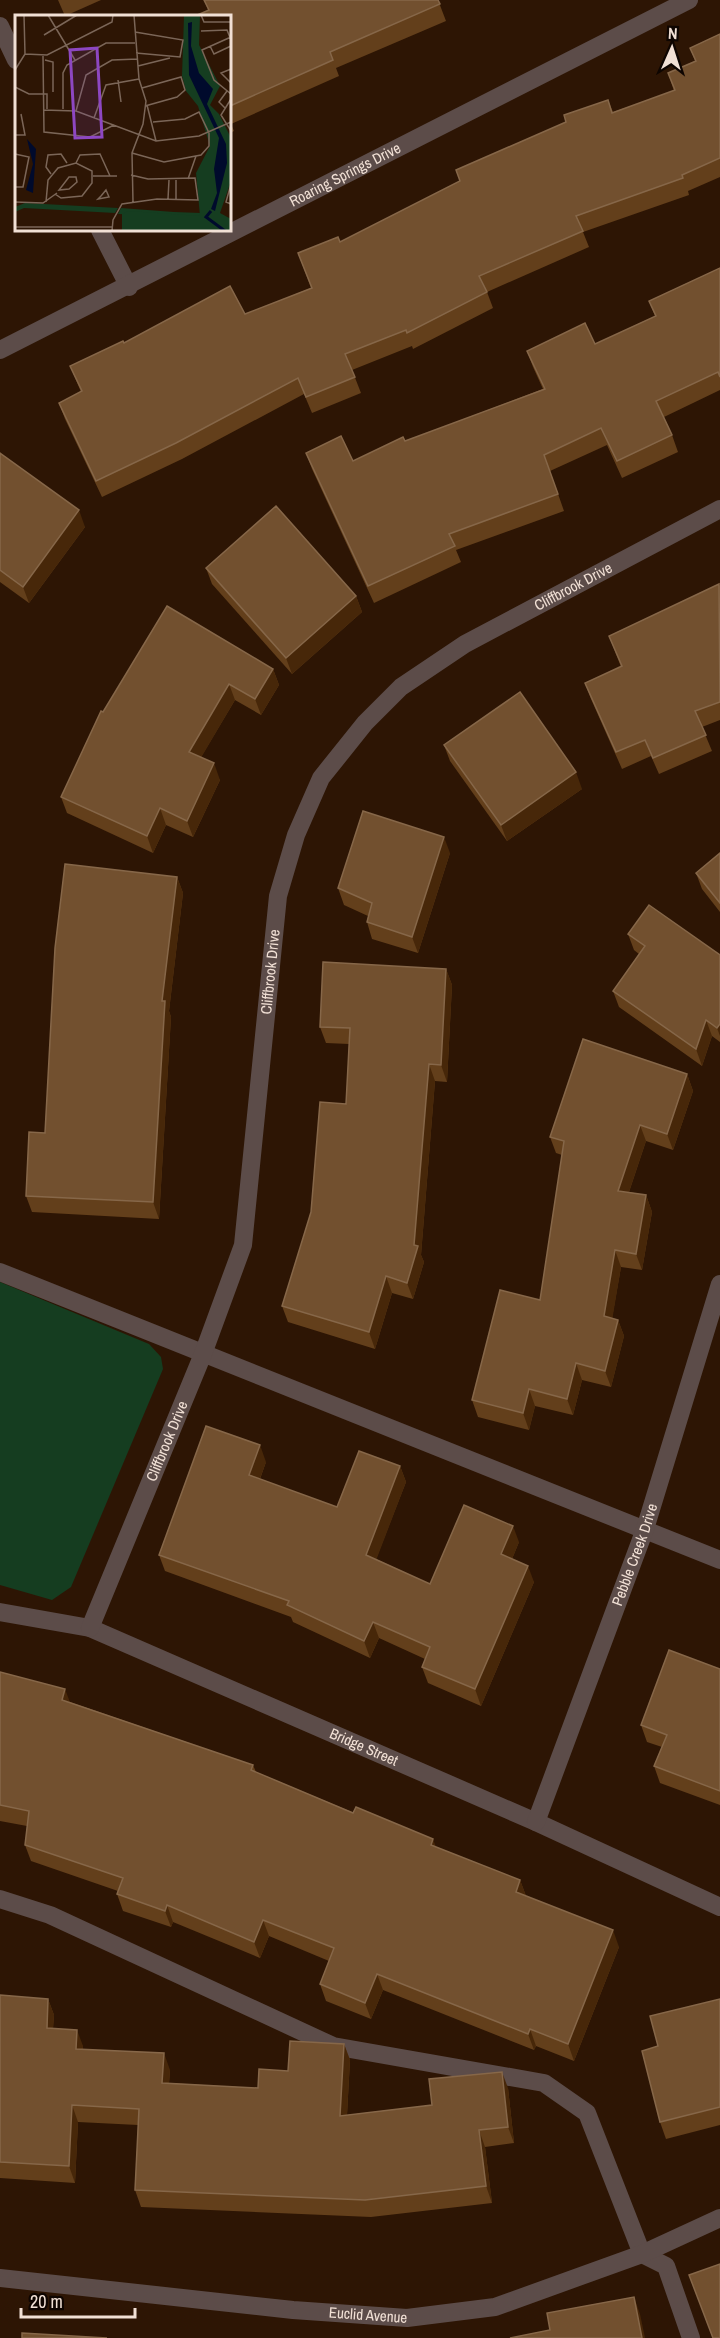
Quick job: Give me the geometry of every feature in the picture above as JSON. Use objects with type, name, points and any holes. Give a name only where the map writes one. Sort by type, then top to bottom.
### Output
[{"type":"street","name":"Roaring Springs Drive","points":[[0,350],[129,287],[689,0]]},
{"type":"street","points":[[0,26],[15,58]]},
{"type":"street","points":[[101,231],[129,287]]},
{"type":"street","name":"Cliffbrook Drive","points":[[90,1628],[203,1354],[243,1245],[278,896],[296,836],[321,778],[365,723],[401,687],[465,644],[720,509]]},
{"type":"street","points":[[0,1272],[720,1560]]},
{"type":"street","name":"Pebble Creek Drive","points":[[536,1822],[645,1529],[720,1284]]},
{"type":"street","name":"Bridge Street","points":[[0,1612],[90,1628],[536,1822],[720,1907]]},
{"type":"street","points":[[0,1899],[50,1915],[333,2046],[544,2083],[587,2113],[642,2254],[666,2266],[691,2338]]},
{"type":"street","name":"Euclid Avenue","points":[[0,2278],[293,2310],[407,2318],[495,2307],[642,2254],[720,2218]]},
{"type":"green space","points":[[0,1282],[149,1344],[161,1357],[163,1369],[71,1587],[52,1600],[0,1585]]},
{"type":"building","points":[[204,0],[438,0],[440,4],[330,52],[333,60],[231,106],[231,15],[197,15],[209,10]]},
{"type":"building","points":[[720,34],[720,158],[682,175],[683,178],[576,216],[583,231],[479,276],[487,292],[407,333],[406,330],[345,354],[355,377],[306,397],[298,378],[176,443],[96,481],[59,403],[82,391],[70,366],[123,341],[124,343],[230,286],[245,314],[312,288],[298,253],[338,237],[340,242],[460,181],[456,170],[566,122],[564,115],[608,100],[612,113],[675,90],[668,73],[696,61],[690,48]]},
{"type":"building","points":[[720,268],[720,377],[718,372],[656,401],[672,435],[617,461],[601,428],[544,455],[558,494],[449,534],[455,546],[368,586],[306,453],[341,436],[353,461],[403,437],[405,441],[545,389],[527,351],[585,323],[595,344],[656,316],[649,301]]},
{"type":"building","points":[[0,453],[79,510],[23,587],[0,570]]},
{"type":"building","points":[[276,506],[356,596],[286,658],[206,568]]},
{"type":"building","points":[[719,584],[720,702],[695,711],[706,735],[653,758],[645,740],[616,752],[585,683],[622,666],[609,636]]},
{"type":"building","points":[[167,606],[273,669],[255,699],[229,684],[189,752],[214,763],[187,821],[160,808],[147,836],[61,797],[101,711],[103,712]]},
{"type":"building","points":[[520,692],[576,772],[501,825],[444,745]]},
{"type":"building","points":[[363,811],[444,837],[412,937],[367,922],[372,903],[338,888]]},
{"type":"building","points":[[720,853],[720,903],[696,873]]},
{"type":"building","points":[[65,864],[177,877],[162,1001],[165,1001],[153,1202],[26,1196],[29,1132],[45,1133],[55,948]]},
{"type":"building","points":[[649,905],[720,955],[720,1024],[717,1028],[706,1020],[696,1049],[613,991],[645,946],[628,934]]},
{"type":"building","points":[[323,962],[446,969],[441,1065],[429,1064],[414,1245],[418,1246],[407,1283],[386,1276],[369,1332],[282,1306],[311,1212],[320,1102],[346,1104],[350,1028],[320,1027]]},
{"type":"building","points":[[583,1039],[687,1074],[667,1134],[640,1125],[618,1191],[646,1195],[636,1254],[615,1250],[604,1316],[618,1320],[605,1371],[576,1363],[567,1399],[529,1389],[523,1413],[472,1400],[500,1290],[540,1300],[564,1141],[550,1137]]},
{"type":"building","points":[[206,1426],[260,1445],[249,1475],[337,1507],[359,1451],[400,1466],[366,1555],[430,1584],[464,1505],[513,1526],[501,1554],[528,1566],[475,1689],[422,1667],[430,1647],[373,1622],[364,1641],[287,1605],[289,1601],[159,1555]]},
{"type":"building","points":[[669,1650],[720,1669],[720,1791],[654,1766],[667,1735],[641,1725]]},
{"type":"building","points":[[0,1672],[65,1689],[62,1700],[253,1765],[251,1770],[353,1813],[356,1807],[433,1839],[431,1845],[520,1880],[516,1892],[613,1930],[568,2044],[530,2029],[528,2034],[377,1974],[365,2003],[320,1984],[334,1948],[263,1920],[254,1942],[167,1905],[165,1911],[117,1894],[123,1878],[25,1845],[29,1811],[0,1805]]},
{"type":"building","points":[[0,1995],[48,1999],[47,2028],[77,2030],[76,2049],[164,2053],[162,2083],[258,2088],[259,2069],[288,2071],[290,2041],[344,2044],[340,2116],[432,2105],[429,2079],[502,2072],[508,2127],[479,2130],[486,2186],[365,2200],[135,2190],[139,2109],[72,2105],[69,2166],[0,2162]]},
{"type":"building","points":[[720,1999],[720,2107],[660,2122],[642,2051],[658,2046],[650,2016]]},
{"type":"building","points":[[720,2264],[720,2338],[713,2338],[689,2275]]},
{"type":"building","points":[[634,2297],[642,2338],[510,2338],[550,2330],[547,2313]]},
{"type":"building","points":[[22,2333],[107,2338],[22,2338]]}]
